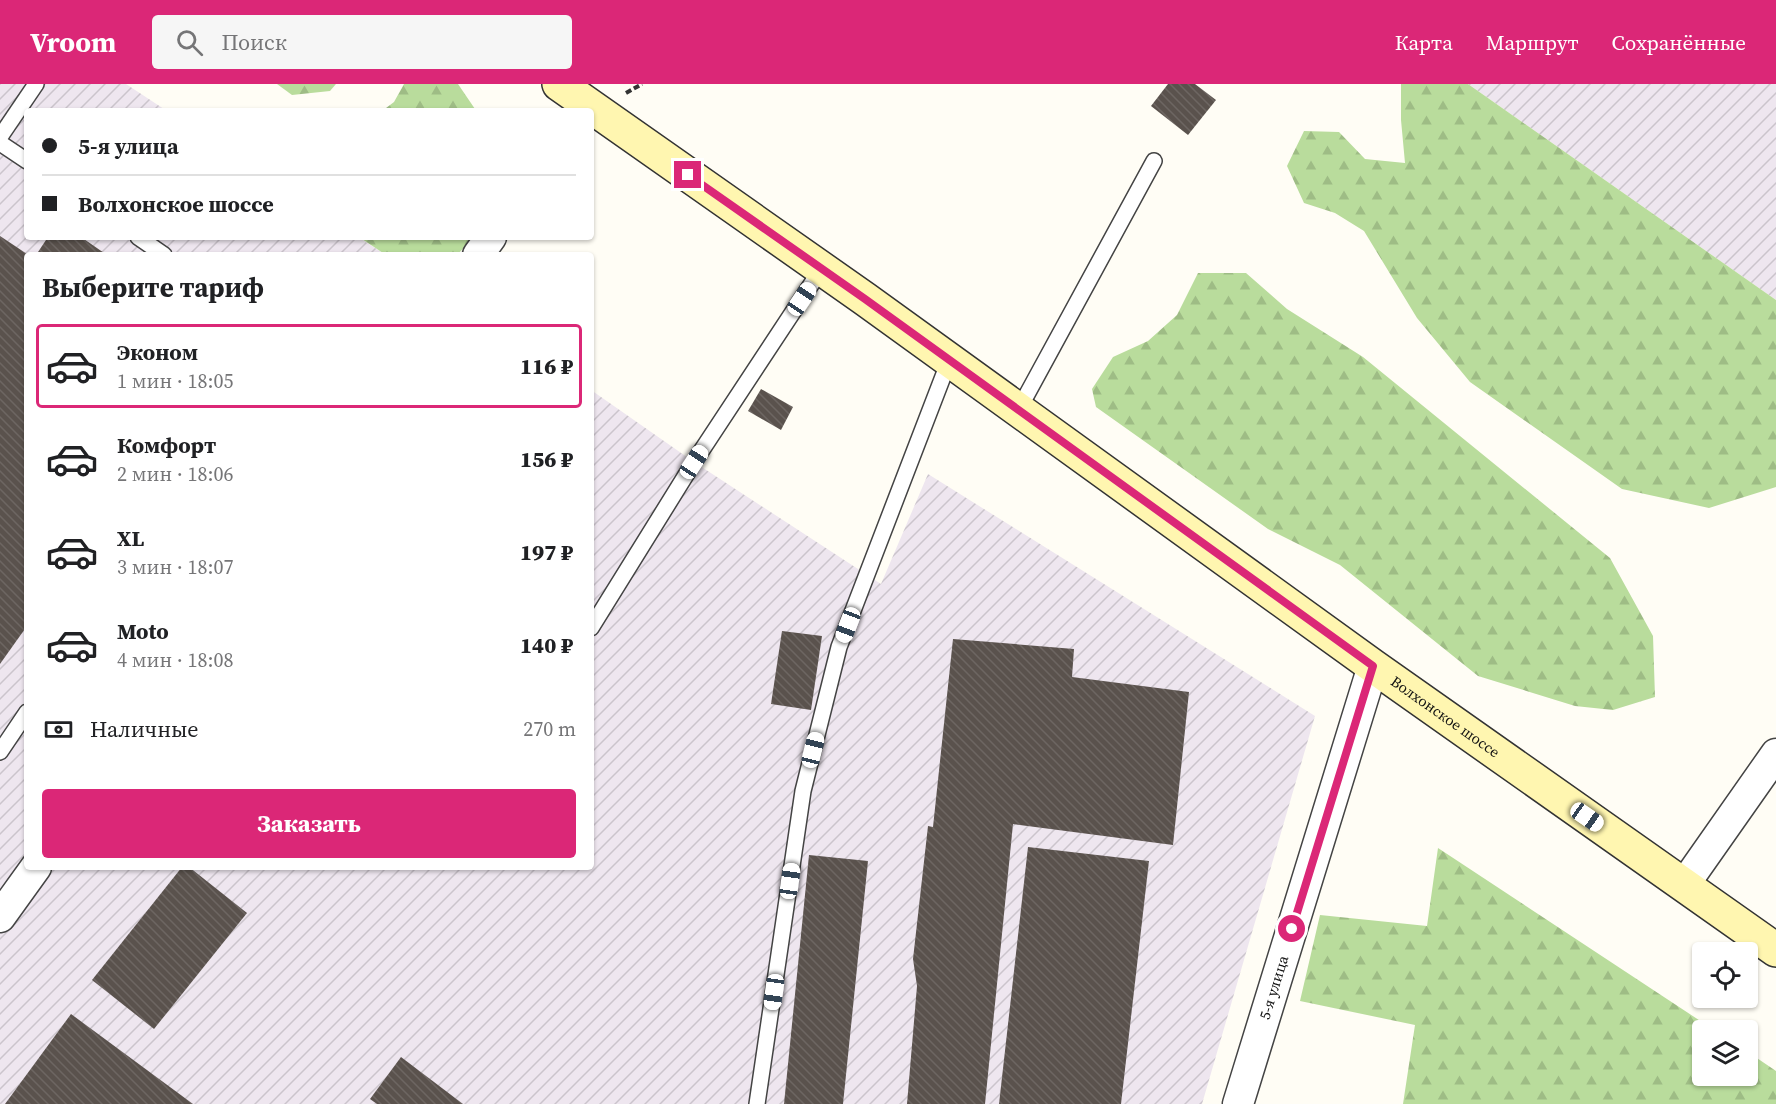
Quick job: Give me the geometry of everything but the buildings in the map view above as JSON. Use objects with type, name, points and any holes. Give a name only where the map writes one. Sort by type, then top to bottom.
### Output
[{"type":"main road","name":"Волхонское шоссе","points":[[559,84],[583,107]]},
{"type":"main road","name":"Волхонское шоссе","points":[[594,114],[822,268],[1373,666],[1776,950]]},
{"type":"street","name":"5-я улица","points":[[1238,1104],[1373,666]]},
{"type":"street","points":[[1684,885],[1776,754]]},
{"type":"street","points":[[0,917],[34,870]]},
{"type":"lane","points":[[0,137],[36,84]]},
{"type":"lane","points":[[0,143],[24,159]]},
{"type":"lane","points":[[1019,409],[1154,161]]},
{"type":"lane","points":[[142,240],[160,252]]},
{"type":"lane","points":[[594,623],[694,462],[822,268]]},
{"type":"lane","points":[[758,1104],[803,791],[839,647],[949,361]]},
{"type":"lane","points":[[0,752],[24,716]]},
{"type":"path","points":[[626,93],[642,84]]},
{"type":"shaded area","points":[[0,84],[126,84],[162,108],[24,108],[24,240],[363,240],[381,252],[24,252],[24,870],[594,870],[594,392],[694,462],[881,584],[928,474],[1315,716],[1202,1104],[0,1104]]},
{"type":"shaded area","points":[[1468,84],[1776,84],[1776,300],[1612,185]]},
{"type":"green space","points":[[277,84],[336,84],[330,91],[292,95]]},
{"type":"green space","points":[[404,84],[458,84],[474,108],[386,108],[394,102]]},
{"type":"green space","points":[[1401,84],[1468,84],[1776,300],[1776,487],[1709,508],[1622,489],[1470,382],[1417,318],[1364,231],[1335,213],[1304,203],[1287,166],[1304,131],[1339,132],[1365,159],[1405,163],[1401,120]]},
{"type":"green space","points":[[364,240],[471,240],[460,252],[382,252]]},
{"type":"green space","points":[[1198,273],[1246,273],[1287,309],[1363,357],[1610,558],[1653,636],[1655,697],[1613,710],[1575,706],[1478,676],[1340,565],[1268,529],[1096,407],[1092,389],[1113,357],[1148,341],[1177,315]]},
{"type":"green space","points":[[1438,848],[1699,1020],[1692,1020],[1692,1086],[1758,1086],[1758,1059],[1776,1071],[1776,1104],[1403,1104],[1415,1025],[1300,1001],[1320,915],[1427,926]]},
{"type":"route","points":[[688,175],[1019,409],[1373,666],[1292,929]]}]
